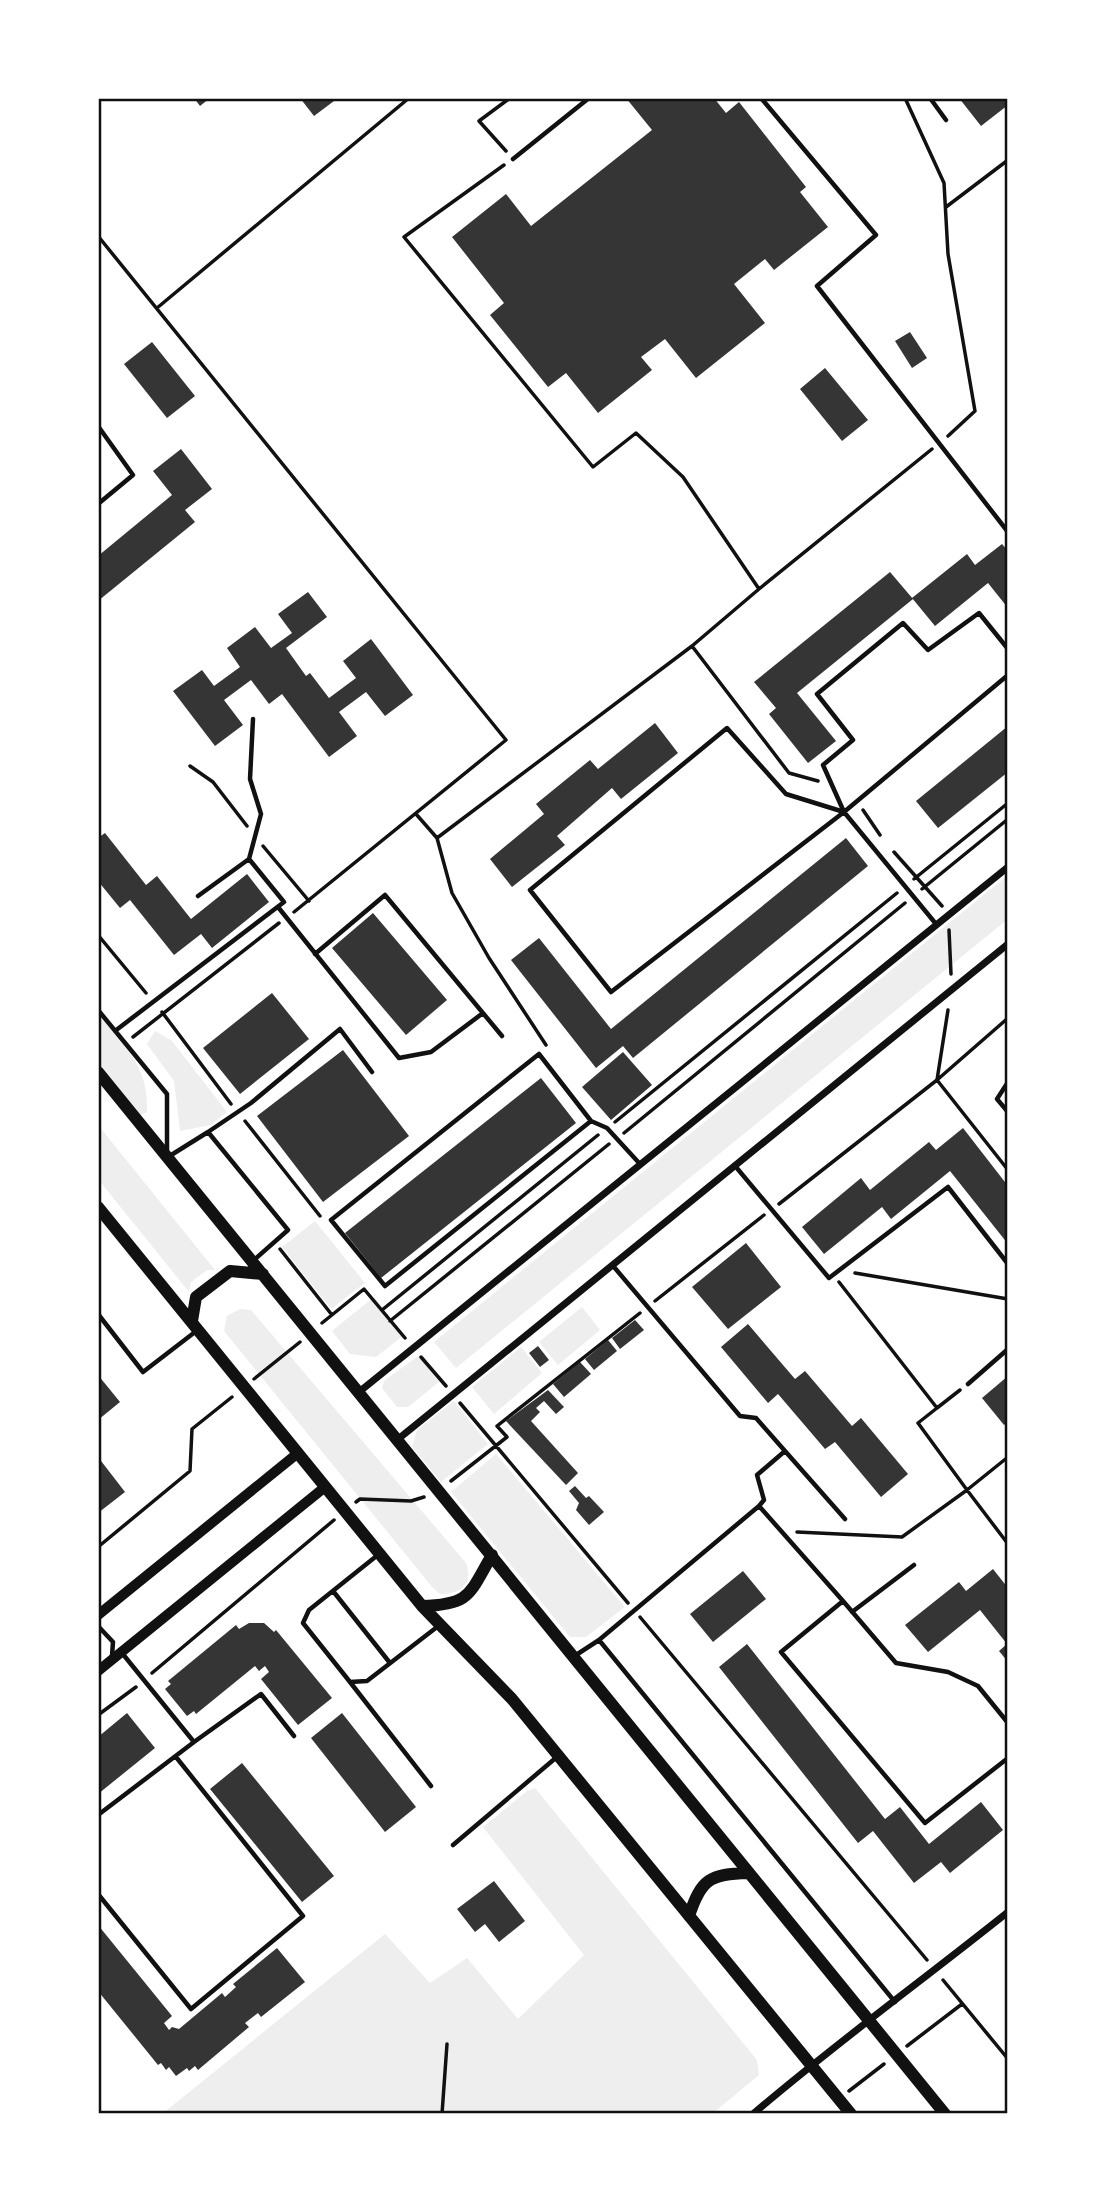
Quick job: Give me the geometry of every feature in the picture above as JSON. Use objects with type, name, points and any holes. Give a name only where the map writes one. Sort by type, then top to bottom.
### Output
[{"type":"main road","points":[[98,1072],[312,1332],[396,1441],[492,1555],[571,1658],[945,2114]]},
{"type":"main road","points":[[98,1207],[422,1606],[512,1699],[851,2114]]},
{"type":"main road","points":[[195,1325],[196,1297],[230,1271],[263,1274]]},
{"type":"main road","points":[[422,1606],[451,1605],[469,1594],[492,1555]]},
{"type":"main road","points":[[689,1916],[697,1893],[709,1880],[726,1874],[748,1873]]},
{"type":"street","points":[[359,1392],[1008,867]]},
{"type":"street","points":[[396,1441],[614,1267],[1008,944]]},
{"type":"street","points":[[98,1615],[298,1453]]},
{"type":"street","points":[[98,1671],[326,1487]]},
{"type":"street","points":[[753,2114],[811,2064],[868,2019],[895,2003],[1008,1912]]},
{"type":"lane","points":[[513,159],[589,98]]},
{"type":"lane","points":[[761,98],[876,235],[817,286],[1008,532]]},
{"type":"lane","points":[[930,98],[946,120]]},
{"type":"lane","points":[[98,426],[133,475],[98,504]]},
{"type":"lane","points":[[936,924],[844,812],[823,765],[853,740],[817,694],[903,623],[928,650],[979,613],[1008,649]]},
{"type":"lane","points":[[844,812],[786,794],[727,729],[530,890],[611,992],[844,812],[1008,675]]},
{"type":"lane","points":[[198,896],[249,859],[261,814],[250,779],[253,719]]},
{"type":"lane","points":[[115,1031],[284,902],[249,859]]},
{"type":"lane","points":[[315,954],[385,895],[502,1036]]},
{"type":"lane","points":[[278,907],[399,1058],[431,1052],[482,1013]]},
{"type":"lane","points":[[98,1010],[167,1094],[167,1158]]},
{"type":"lane","points":[[167,1158],[237,1111],[340,1029],[372,1072]]},
{"type":"lane","points":[[591,1121],[385,1286],[331,1220],[539,1054],[591,1121],[607,1128],[618,1137],[641,1164]]},
{"type":"lane","points":[[1008,1082],[998,1099],[1008,1112]]},
{"type":"lane","points":[[208,1132],[288,1230],[252,1261]]},
{"type":"lane","points":[[736,1167],[830,1278],[947,1187],[1008,1264]]},
{"type":"lane","points":[[614,1267],[740,1416],[756,1418],[845,1519]]},
{"type":"lane","points":[[98,1316],[143,1372],[195,1325]]},
{"type":"lane","points":[[968,1384],[1008,1349]]},
{"type":"lane","points":[[571,1658],[599,1640],[759,1506],[764,1500],[757,1475],[785,1451]]},
{"type":"lane","points":[[759,1506],[896,1663],[948,1672],[978,1686],[1008,1723]]},
{"type":"lane","points":[[380,1554],[309,1610],[303,1623],[431,1786]]},
{"type":"lane","points":[[852,1612],[914,1565]]},
{"type":"lane","points":[[333,1591],[390,1663]]},
{"type":"lane","points":[[843,1601],[781,1652],[925,1823],[1008,1758]]},
{"type":"lane","points":[[350,1682],[367,1681],[440,1624]]},
{"type":"lane","points":[[98,1626],[113,1642],[112,1660]]},
{"type":"lane","points":[[599,1640],[895,2003]]},
{"type":"lane","points":[[122,1653],[194,1742]]},
{"type":"lane","points":[[98,1815],[261,1694],[293,1736]]},
{"type":"lane","points":[[453,1845],[559,1756]]},
{"type":"lane","points":[[98,1894],[191,2009],[303,1916],[176,1757]]},
{"type":"path","points":[[157,308],[409,98]]},
{"type":"path","points":[[510,98],[479,121],[513,159],[404,237],[593,467],[636,433],[683,477],[759,589]]},
{"type":"path","points":[[905,98],[944,183],[948,254],[975,411],[946,437],[954,447]]},
{"type":"path","points":[[946,207],[1008,160]]},
{"type":"path","points":[[98,236],[506,740],[286,918],[127,1041]]},
{"type":"path","points":[[437,838],[692,646],[938,444]]},
{"type":"path","points":[[618,1137],[610,1125],[1008,803]]},
{"type":"path","points":[[416,814],[437,838],[452,892],[489,958],[547,1047]]},
{"type":"path","points":[[390,1321],[1008,819]]},
{"type":"path","points":[[98,935],[322,1218]]},
{"type":"path","points":[[98,1715],[145,1680],[360,1499],[411,1501],[438,1492],[507,1437],[497,1426],[937,1080],[1008,1018]]},
{"type":"path","points":[[937,1080],[1008,1170]]},
{"type":"path","points":[[382,1310],[607,1128]]},
{"type":"path","points":[[274,1242],[332,1315]]},
{"type":"path","points":[[840,1270],[1008,1299]]},
{"type":"path","points":[[834,1275],[937,1408],[918,1423],[1008,1544]]},
{"type":"path","points":[[98,1546],[190,1471],[192,1429],[364,1289],[1008,2059]]},
{"type":"path","points":[[781,1531],[902,1536],[1008,1457]]},
{"type":"path","points":[[442,2114],[447,2044]]},
{"type":"shaded area","points":[[1008,875],[1008,919],[456,1368],[434,1342]]},
{"type":"shaded area","points":[[98,1014],[126,1047],[139,1069],[147,1096],[147,1112],[139,1116],[98,1066]]},
{"type":"shaded area","points":[[155,1031],[172,1041],[227,1112],[211,1125],[180,1131],[174,1081],[147,1044]]},
{"type":"shaded area","points":[[98,1125],[215,1270],[207,1270],[191,1282],[189,1292],[98,1179]]},
{"type":"shaded area","points":[[315,1221],[365,1283],[331,1309],[282,1247]]},
{"type":"shaded area","points":[[374,1297],[404,1335],[376,1357],[350,1354],[332,1331]]},
{"type":"shaded area","points":[[582,1307],[600,1330],[558,1365],[539,1342]]},
{"type":"shaded area","points":[[240,1309],[251,1310],[466,1563],[467,1582],[460,1590],[440,1594],[433,1588],[224,1331],[227,1316]]},
{"type":"shaded area","points":[[521,1347],[542,1373],[494,1414],[472,1387]]},
{"type":"shaded area","points":[[418,1356],[439,1382],[408,1407],[397,1407],[382,1388],[384,1381]]},
{"type":"shaded area","points":[[454,1401],[488,1444],[441,1482],[412,1447],[417,1430]]},
{"type":"shaded area","points":[[496,1454],[625,1607],[586,1637],[570,1637],[451,1492]]},
{"type":"shaded area","points":[[535,1788],[757,2060],[759,2075],[712,2114],[162,2114],[385,1934],[430,1983],[467,1958],[518,2019],[584,1955],[483,1827],[527,1791]]},
{"type":"building","points":[[194,98],[210,98],[200,106]]},
{"type":"building","points":[[300,98],[338,98],[314,116]]},
{"type":"building","points":[[626,98],[714,98],[726,113],[739,102],[806,187],[800,192],[828,227],[774,270],[765,259],[734,284],[765,323],[696,378],[665,339],[641,357],[652,370],[598,413],[566,373],[548,387],[490,315],[504,303],[452,237],[506,194],[531,226],[652,130]]},
{"type":"building","points":[[959,98],[1004,98],[1008,105],[981,126]]},
{"type":"building","points":[[910,332],[927,358],[912,368],[895,341]]},
{"type":"building","points":[[152,342],[195,396],[167,418],[124,364]]},
{"type":"building","points":[[825,368],[868,420],[842,441],[800,389]]},
{"type":"building","points":[[181,449],[212,489],[185,510],[195,522],[98,601],[98,556],[172,495],[153,471]]},
{"type":"building","points":[[1002,544],[1008,551],[1008,608],[988,583],[935,626],[912,598],[967,554],[975,565]]},
{"type":"building","points":[[890,572],[913,599],[797,693],[836,741],[808,763],[769,714],[776,708],[754,682]]},
{"type":"building","points":[[308,592],[327,617],[286,648],[306,676],[310,673],[329,698],[356,678],[343,661],[371,639],[413,695],[385,716],[366,692],[339,712],[357,736],[329,757],[282,694],[269,704],[251,680],[224,700],[243,725],[215,746],[173,691],[202,670],[214,686],[240,667],[227,648],[255,627],[271,648],[292,633],[278,614]]},
{"type":"building","points":[[655,723],[678,753],[621,799],[612,788],[557,836],[565,845],[512,887],[490,859],[544,814],[536,804],[590,760],[598,769]]},
{"type":"building","points":[[1008,726],[1008,772],[938,828],[916,801]]},
{"type":"building","points":[[105,833],[146,885],[157,876],[191,919],[247,874],[269,902],[212,948],[201,934],[174,955],[130,900],[120,908],[98,881],[98,838]]},
{"type":"building","points":[[846,838],[868,866],[633,1058],[623,1046],[596,1068],[511,960],[539,938],[611,1029]]},
{"type":"building","points":[[373,913],[447,1000],[406,1035],[332,948]]},
{"type":"building","points":[[272,993],[309,1039],[240,1094],[203,1048]]},
{"type":"building","points":[[343,1050],[409,1136],[323,1202],[257,1116]]},
{"type":"building","points":[[623,1052],[652,1085],[611,1120],[582,1087]]},
{"type":"building","points":[[541,1078],[576,1123],[381,1278],[345,1233]]},
{"type":"building","points":[[963,1128],[1008,1186],[1008,1244],[950,1171],[891,1219],[882,1207],[824,1254],[802,1227],[861,1178],[870,1190],[929,1142],[936,1150]]},
{"type":"building","points":[[746,1243],[781,1287],[728,1329],[692,1287]]},
{"type":"building","points":[[635,1320],[644,1330],[620,1349],[612,1338]]},
{"type":"building","points":[[748,1324],[795,1379],[805,1371],[852,1426],[861,1418],[908,1474],[881,1497],[835,1442],[825,1449],[778,1394],[768,1403],[721,1347]]},
{"type":"building","points":[[608,1340],[617,1351],[594,1370],[585,1359]]},
{"type":"building","points":[[538,1346],[549,1360],[540,1367],[529,1353]]},
{"type":"building","points":[[580,1362],[591,1374],[564,1397],[553,1384]]},
{"type":"building","points":[[98,1375],[120,1402],[98,1420]]},
{"type":"building","points":[[1008,1376],[1008,1422],[1004,1425],[982,1398]]},
{"type":"building","points":[[548,1390],[564,1407],[556,1414],[544,1401],[536,1408],[540,1412],[531,1421],[578,1473],[566,1485],[506,1421]]},
{"type":"building","points":[[98,1457],[125,1492],[98,1513]]},
{"type":"building","points":[[575,1486],[604,1512],[589,1525],[576,1510],[579,1503],[569,1491]]},
{"type":"building","points":[[993,1569],[1008,1588],[1008,1662],[999,1651],[1007,1644],[980,1610],[928,1652],[905,1625],[959,1582],[966,1591]]},
{"type":"building","points":[[743,1571],[766,1599],[713,1642],[690,1614]]},
{"type":"building","points":[[249,1623],[264,1623],[274,1632],[276,1630],[332,1698],[298,1725],[261,1679],[269,1672],[265,1666],[259,1671],[255,1666],[196,1714],[194,1711],[187,1716],[165,1689],[171,1684],[168,1681],[236,1625],[239,1629]]},
{"type":"building","points":[[747,1644],[885,1819],[900,1807],[929,1844],[981,1802],[1003,1830],[950,1873],[941,1862],[914,1883],[873,1831],[858,1843],[719,1667]]},
{"type":"building","points":[[127,1713],[155,1748],[98,1794],[98,1737]]},
{"type":"building","points":[[342,1713],[416,1807],[385,1832],[311,1738]]},
{"type":"building","points":[[242,1763],[334,1876],[302,1902],[210,1789]]},
{"type":"building","points":[[494,1881],[525,1921],[499,1942],[485,1924],[475,1932],[457,1909]]},
{"type":"building","points":[[98,1925],[172,2016],[164,2023],[169,2030],[172,2027],[179,2029],[222,1993],[225,1997],[236,1987],[233,1984],[277,1948],[305,1982],[261,2017],[258,2013],[245,2023],[249,2027],[198,2070],[195,2066],[189,2071],[187,2068],[176,2076],[169,2067],[166,2070],[161,2063],[158,2065],[98,1991]]}]
